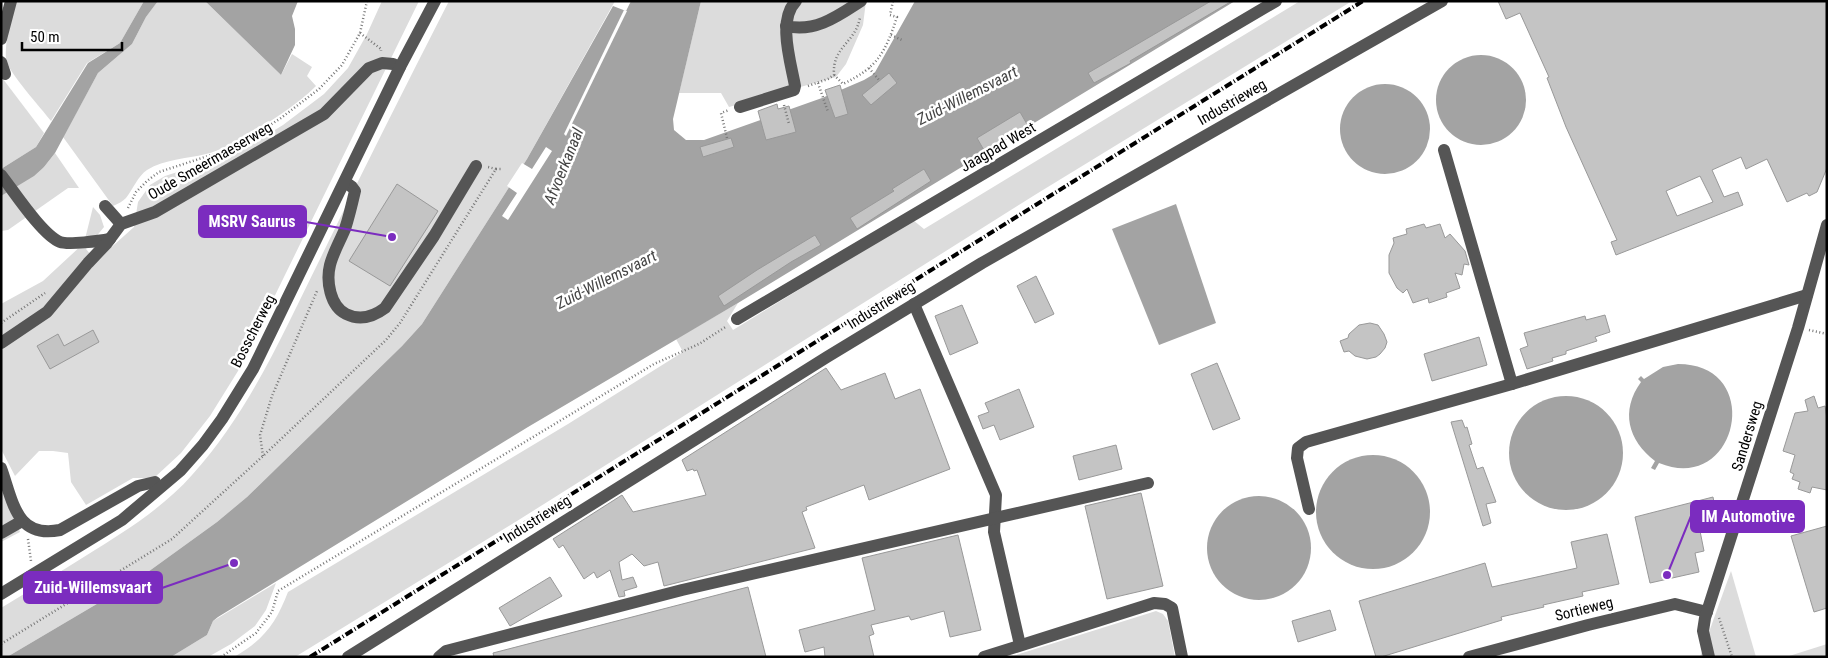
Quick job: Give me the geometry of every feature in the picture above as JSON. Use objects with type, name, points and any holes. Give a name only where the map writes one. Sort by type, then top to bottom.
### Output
[{"type":"street","points":[[1,39],[4,20],[11,1]]},
{"type":"street","name":"Bosscherweg","points":[[1,594],[122,520],[180,470],[203,445],[253,370],[400,67],[435,1]]},
{"type":"street","points":[[740,108],[794,90],[786,26],[790,9],[796,1]]},
{"type":"street","name":"Jaagpad West","points":[[737,319],[1276,1]]},
{"type":"street","name":"Industrieweg","points":[[348,657],[999,253],[1442,1]]},
{"type":"street","points":[[786,26],[800,28],[822,24],[860,2]]},
{"type":"street","name":"Oude Smeermaeserweg","points":[[121,224],[155,212],[324,114],[369,68],[382,63],[400,67]]},
{"type":"street","points":[[1444,150],[1512,384]]},
{"type":"street","points":[[345,182],[355,192],[345,228],[330,266],[329,286],[333,300],[342,312],[350,316],[362,318],[375,315],[385,308],[434,236],[476,166]]},
{"type":"street","points":[[1,174],[40,226],[60,242],[94,242],[110,239]]},
{"type":"street","points":[[1,344],[47,312],[110,239],[121,224],[105,206]]},
{"type":"street","name":"Sandersweg","points":[[1709,657],[1703,630],[1713,615],[1827,225]]},
{"type":"street","points":[[1309,509],[1297,458],[1298,448],[1306,442],[1512,384],[1807,295]]},
{"type":"street","points":[[914,304],[996,495],[994,532],[1020,645]]},
{"type":"street","points":[[1,468],[22,521],[26,525],[48,533],[60,530],[138,486],[155,482]]},
{"type":"street","points":[[439,657],[446,651],[682,590],[1148,483]]},
{"type":"street","points":[[1,533],[22,521]]},
{"type":"street","points":[[984,657],[1154,603],[1164,604],[1172,608],[1182,657]]},
{"type":"street","name":"Sortieweg","points":[[1469,657],[1675,604],[1713,615]]},
{"type":"path","points":[[121,224],[136,192],[159,172],[236,147],[281,118],[319,89],[342,65],[360,33],[367,1]]},
{"type":"path","points":[[860,2],[859,22],[852,37],[834,60],[834,75],[843,84],[870,70],[885,50],[892,36],[897,17],[890,15],[893,1]]},
{"type":"path","points":[[360,33],[381,49]]},
{"type":"path","points":[[892,36],[902,40]]},
{"type":"path","points":[[870,70],[879,80]]},
{"type":"path","points":[[794,90],[818,83],[834,75]]},
{"type":"path","points":[[818,83],[828,112]]},
{"type":"path","points":[[727,138],[721,112],[740,108]]},
{"type":"path","points":[[785,109],[789,124]]},
{"type":"path","points":[[476,166],[502,169]]},
{"type":"path","points":[[1,644],[172,539],[386,340],[400,323],[496,169]]},
{"type":"path","points":[[263,456],[260,435],[272,396],[312,301],[330,266]]},
{"type":"path","points":[[1,323],[48,290]]},
{"type":"path","points":[[222,657],[256,632],[272,612],[278,591],[654,364],[699,344],[737,319]]},
{"type":"path","points":[[1798,328],[1827,334]]},
{"type":"path","points":[[29,548],[31,558]]},
{"type":"path","points":[[1713,615],[1732,657]]},
{"type":"shaded area","points":[[14,1],[144,1],[120,43],[87,63],[51,121],[18,81],[6,59],[8,30]]},
{"type":"shaded area","points":[[158,1],[205,1],[281,75],[292,54],[312,67],[307,76],[316,86],[280,115],[248,135],[218,150],[168,161],[147,170],[138,179],[126,198],[113,206],[63,137],[98,73],[132,44],[146,17]]},
{"type":"shaded area","points":[[382,1],[419,1],[238,371],[210,416],[181,453],[154,478],[133,478],[86,505],[71,482],[68,453],[39,451],[15,476],[1,449],[1,304],[43,281],[84,243],[93,207],[100,215],[104,227],[86,249],[96,261],[134,227],[138,202],[150,185],[165,176],[239,152],[283,125],[324,94],[348,68],[367,34]]},
{"type":"shaded area","points":[[449,1],[615,1],[527,159],[422,324],[402,346],[247,497],[217,522],[134,582],[7,657],[1,657],[1,608],[115,537],[156,509],[192,475],[231,424],[249,397],[279,341]]},
{"type":"shaded area","points":[[701,1],[866,1],[863,25],[846,64],[836,77],[729,107],[721,93],[679,93]]},
{"type":"shaded area","points":[[1300,1],[1352,1],[1038,193],[517,521],[295,657],[234,657],[253,644],[268,630],[279,613],[288,592],[568,424],[683,352],[676,339],[738,303],[727,321],[733,330],[913,220],[924,229]]},
{"type":"shaded area","points":[[3,79],[44,133],[36,147],[1,169],[1,82]]},
{"type":"shaded area","points":[[55,153],[79,188],[68,188],[8,230],[1,231],[1,196],[44,167]]},
{"type":"shaded area","points":[[1,479],[20,532],[1,542]]},
{"type":"shaded area","points":[[1731,571],[1756,657],[1700,657]]},
{"type":"shaded area","points":[[276,583],[266,610],[255,626],[231,644],[208,657],[171,657],[207,635],[213,621]]},
{"type":"shaded area","points":[[1156,611],[1163,614],[1168,621],[1175,657],[1010,657]]},
{"type":"shaded area","points":[[1827,644],[1827,657],[1786,657]]},
{"type":"water","points":[[144,1],[158,1],[146,17],[132,44],[98,73],[55,153],[34,176],[1,196],[1,169],[36,147],[88,63],[120,43]]},
{"type":"water","points":[[205,1],[298,1],[292,16],[295,29],[295,45],[281,75]]},
{"type":"water","name":"Afvoerkanaal","points":[[631,1],[701,1],[673,119],[674,130],[686,140],[704,140],[822,98],[874,74],[915,1],[1235,1],[738,303],[528,427],[218,617],[213,621],[207,635],[171,657],[7,657],[134,582],[217,522],[247,497],[402,346],[422,324],[527,159],[613,6],[626,11]]},
{"type":"water","points":[[1481,55],[1498,59],[1513,68],[1522,83],[1526,100],[1522,117],[1513,132],[1498,141],[1481,145],[1464,141],[1449,132],[1440,117],[1436,100],[1440,83],[1449,68],[1464,59]]},
{"type":"water","points":[[1385,84],[1402,88],[1417,97],[1426,112],[1430,129],[1426,146],[1417,161],[1402,170],[1385,174],[1368,170],[1353,161],[1344,146],[1340,129],[1344,112],[1353,97],[1368,88]]},
{"type":"water","points":[[1176,204],[1216,323],[1159,345],[1112,229]]},
{"type":"water","points":[[1678,364],[1706,370],[1723,384],[1731,404],[1731,426],[1723,446],[1708,461],[1686,468],[1659,463],[1655,470],[1651,468],[1655,461],[1638,444],[1633,434],[1629,414],[1631,404],[1634,393],[1641,382],[1638,379],[1641,376],[1644,379],[1663,367]]},
{"type":"water","points":[[1566,396],[1588,401],[1606,413],[1618,431],[1623,453],[1618,475],[1606,493],[1588,505],[1566,510],[1544,505],[1526,493],[1514,475],[1509,453],[1514,431],[1526,413],[1544,401]]},
{"type":"water","points":[[1373,455],[1395,460],[1413,472],[1425,490],[1430,512],[1425,534],[1413,552],[1395,564],[1373,569],[1351,564],[1333,552],[1321,534],[1316,512],[1321,490],[1333,472],[1351,460]]},
{"type":"water","points":[[1259,496],[1279,500],[1296,511],[1307,528],[1311,548],[1307,568],[1296,585],[1279,596],[1259,600],[1239,596],[1222,585],[1211,568],[1207,548],[1211,528],[1222,511],[1239,500]]},
{"type":"pier","points":[[624,10],[627,11],[566,136],[564,134]]},
{"type":"pier","points":[[546,147],[552,151],[508,220],[502,216],[517,193],[507,186],[522,163],[532,169]]},
{"type":"building","points":[[1211,1],[1232,1],[1130,61],[1131,63],[1094,83],[1088,73]]},
{"type":"building","points":[[1498,1],[1827,1],[1827,168],[1817,192],[1809,196],[1807,193],[1787,202],[1767,159],[1746,169],[1741,157],[1712,170],[1724,197],[1738,192],[1743,205],[1616,255],[1611,242],[1617,240],[1566,127],[1547,78],[1549,77],[1520,13],[1506,19]],"holes":[[[1700,176],[1713,202],[1677,216],[1666,191]]]},
{"type":"building","points":[[889,73],[897,83],[871,105],[862,95]]},
{"type":"building","points":[[840,85],[848,114],[835,118],[825,90]]},
{"type":"building","points":[[777,104],[778,109],[789,106],[796,132],[766,140],[758,111]]},
{"type":"building","points":[[1020,112],[1028,126],[985,152],[977,138]]},
{"type":"building","points":[[731,138],[734,147],[703,157],[700,147]]},
{"type":"building","points":[[924,169],[931,181],[857,229],[850,218],[894,191],[892,189]]},
{"type":"building","points":[[397,184],[438,211],[390,286],[349,261]]},
{"type":"building","points":[[1424,224],[1426,228],[1440,224],[1445,238],[1450,234],[1465,251],[1469,265],[1464,264],[1462,275],[1455,273],[1460,288],[1446,293],[1447,297],[1429,303],[1428,298],[1413,303],[1407,289],[1403,293],[1397,288],[1389,273],[1389,255],[1394,243],[1393,238],[1407,234],[1406,229]]},
{"type":"building","points":[[815,235],[821,245],[791,262],[724,306],[718,296]]},
{"type":"building","points":[[1036,276],[1054,314],[1035,323],[1017,286]]},
{"type":"building","points":[[962,305],[978,343],[950,355],[935,316]]},
{"type":"building","points":[[1605,315],[1610,332],[1595,337],[1597,341],[1566,351],[1566,354],[1552,358],[1553,361],[1527,369],[1520,349],[1528,346],[1524,333],[1585,316],[1586,320]]},
{"type":"building","points":[[1370,323],[1378,325],[1387,342],[1380,354],[1367,359],[1355,356],[1349,351],[1344,352],[1340,341],[1348,338],[1349,334],[1359,325]]},
{"type":"building","points":[[93,330],[99,342],[50,369],[37,346],[58,334],[64,346]]},
{"type":"building","points":[[1479,337],[1487,365],[1432,381],[1424,354]]},
{"type":"building","points":[[1217,363],[1240,419],[1213,430],[1191,374]]},
{"type":"building","points":[[826,368],[841,390],[885,373],[895,399],[920,389],[950,469],[869,500],[864,485],[806,507],[807,510],[802,512],[815,548],[664,586],[658,562],[644,566],[632,554],[619,562],[622,580],[633,577],[637,587],[624,591],[625,596],[619,597],[610,570],[597,578],[594,572],[584,579],[563,545],[559,548],[553,539],[622,495],[633,512],[706,495],[697,470],[687,471],[682,460]]},
{"type":"building","points":[[1019,389],[1034,427],[1000,440],[994,425],[983,429],[978,416],[989,412],[985,403]]},
{"type":"building","points":[[1814,396],[1818,408],[1825,406],[1827,419],[1827,490],[1812,487],[1810,493],[1798,489],[1800,482],[1792,479],[1794,474],[1790,472],[1795,455],[1783,451],[1795,413],[1808,411],[1805,400]]},
{"type":"building","points":[[1462,420],[1465,428],[1467,427],[1472,444],[1469,445],[1477,469],[1483,467],[1496,502],[1486,504],[1491,523],[1483,526],[1451,422]]},
{"type":"building","points":[[1116,445],[1122,469],[1079,480],[1073,456]]},
{"type":"building","points":[[1141,493],[1163,586],[1107,599],[1085,506]]},
{"type":"building","points":[[1713,497],[1716,512],[1707,515],[1710,529],[1700,531],[1704,551],[1695,553],[1699,572],[1650,583],[1635,517]]},
{"type":"building","points":[[1827,526],[1827,608],[1814,612],[1791,536]]},
{"type":"building","points":[[1607,534],[1619,584],[1582,592],[1583,596],[1501,617],[1502,620],[1376,657],[1359,601],[1485,563],[1492,587],[1577,568],[1571,542]]},
{"type":"building","points":[[958,535],[981,630],[950,637],[944,611],[911,620],[909,616],[871,625],[874,634],[869,636],[874,657],[825,657],[824,647],[805,652],[799,630],[875,610],[862,558]]},
{"type":"building","points":[[550,577],[562,596],[510,626],[499,608]]},
{"type":"building","points":[[748,587],[766,657],[494,657],[493,653]]},
{"type":"building","points":[[1330,610],[1336,630],[1298,642],[1292,621]]},
{"type":"railway","points":[[310,657],[1363,1]]},
{"type":"place","name":"MSRV Saurus","points":[[392,237]]},
{"type":"place","name":"Zuid-Willemsvaart","points":[[234,563]]},
{"type":"place","name":"IM Automotive","points":[[1667,575]]}]
